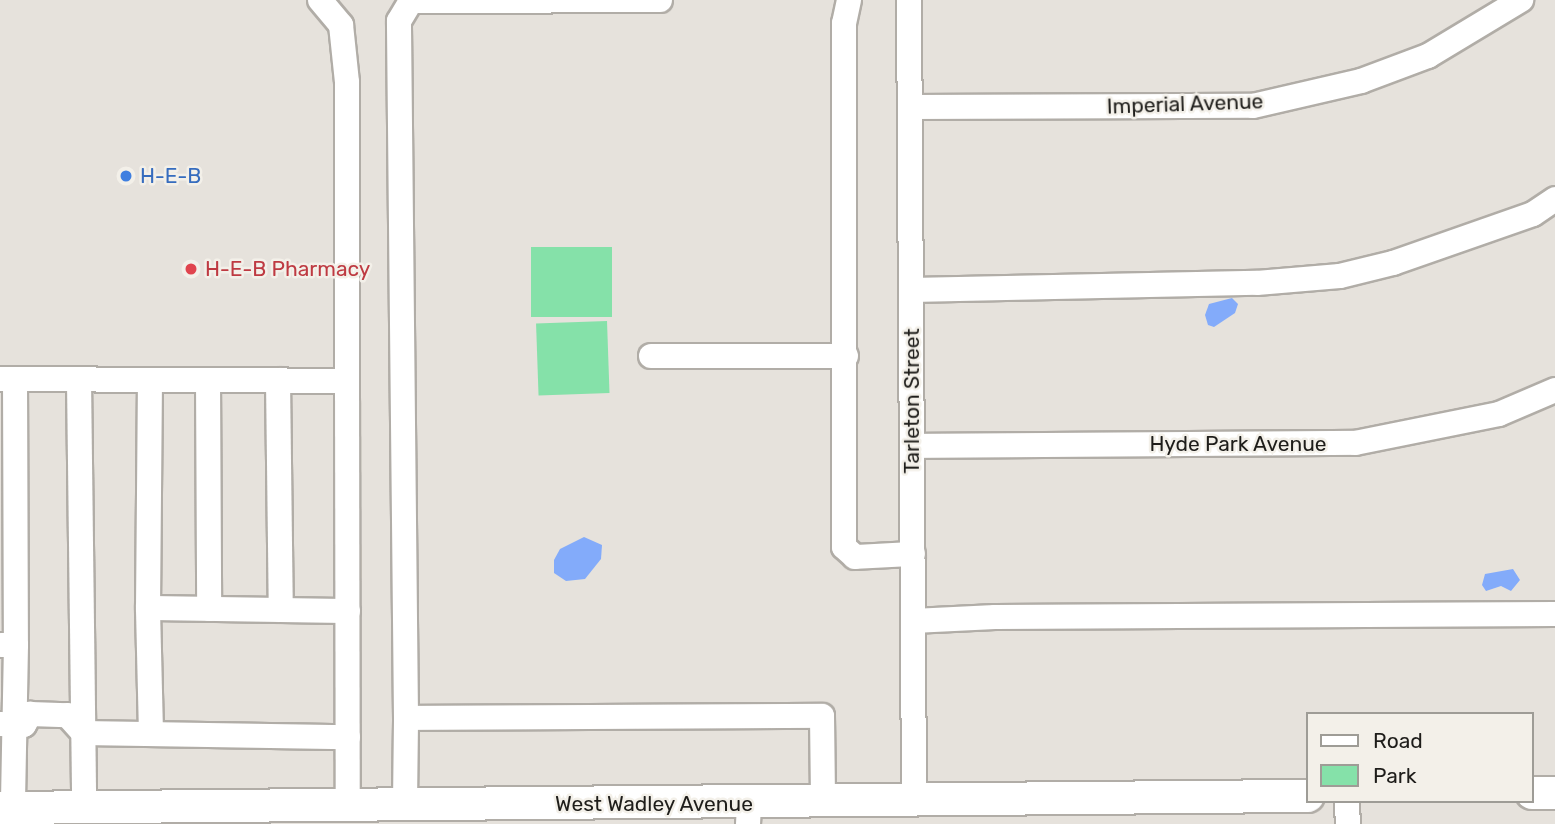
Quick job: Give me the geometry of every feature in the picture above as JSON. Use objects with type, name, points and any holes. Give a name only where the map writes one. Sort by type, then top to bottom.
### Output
[{"type":"main road","points":[[1534,793],[1555,793]]},
{"type":"main road","name":"West Wadley Avenue","points":[[6,808],[98,814],[262,815],[348,804],[418,810],[748,814],[823,803],[1306,796]]},
{"type":"street","points":[[320,0],[341,25],[346,82],[348,804]]},
{"type":"street","points":[[418,810],[406,718],[399,21],[411,1],[660,0]]},
{"type":"street","points":[[862,0],[849,0],[844,23],[844,547],[855,557],[913,554]]},
{"type":"street","name":"Tarleton Street","points":[[909,0],[914,802]]},
{"type":"street","name":"Imperial Avenue","points":[[910,107],[1253,106],[1361,81],[1417,60],[1521,0]]},
{"type":"street","points":[[912,290],[1257,283],[1340,276],[1393,263],[1520,219],[1555,199]]},
{"type":"street","points":[[651,356],[846,356]]},
{"type":"street","points":[[6,808],[7,379],[347,381]]},
{"type":"street","points":[[79,380],[83,733],[98,814]]},
{"type":"street","points":[[150,380],[148,608],[151,733]]},
{"type":"street","points":[[208,380],[209,609]]},
{"type":"street","points":[[278,380],[281,610]]},
{"type":"street","name":"Hyde Park Avenue","points":[[913,446],[1355,443],[1499,414],[1555,390]]},
{"type":"street","points":[[148,608],[348,611]]},
{"type":"street","points":[[913,621],[995,617],[1555,614]]},
{"type":"street","points":[[6,724],[24,725],[30,714],[67,715],[83,733],[348,737]]},
{"type":"street","points":[[406,718],[822,716],[823,803]]},
{"type":"street","points":[[1347,803],[1348,824]]},
{"type":"green space","points":[[531,247],[612,247],[612,317],[531,317]]},
{"type":"green space","points":[[607,321],[610,393],[539,395],[536,323]]},
{"type":"water","points":[[1232,298],[1238,304],[1235,313],[1214,327],[1208,325],[1205,315],[1209,304]]},
{"type":"water","points":[[584,537],[602,545],[601,559],[585,579],[566,581],[554,573],[554,560],[560,549]]},
{"type":"water","points":[[1513,569],[1520,580],[1511,591],[1501,586],[1486,591],[1482,585],[1485,574]]},
{"type":"place","name":"H-E-B","points":[[126,176]]},
{"type":"place","name":"H-E-B Pharmacy","points":[[191,269]]}]
